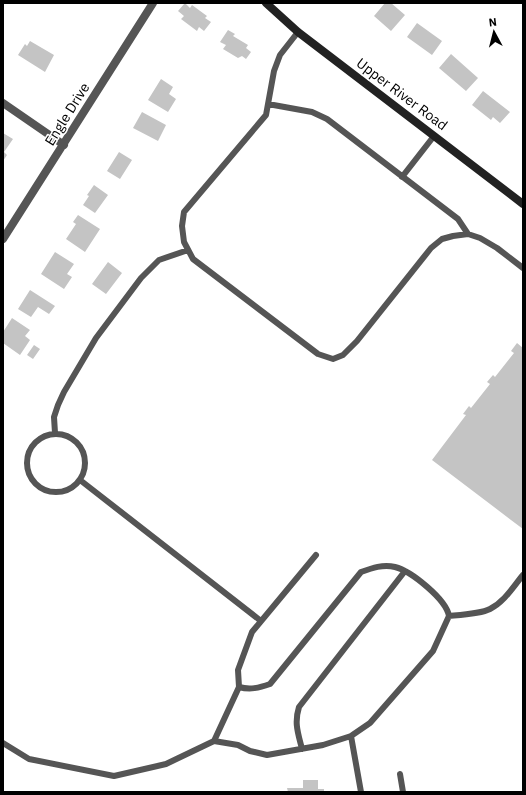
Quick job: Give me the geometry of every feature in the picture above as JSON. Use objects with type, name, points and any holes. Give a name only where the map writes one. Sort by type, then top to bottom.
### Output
[{"type":"street","name":"Engle Drive","points":[[3,239],[153,3]]},
{"type":"street","name":"Upper River Road","points":[[266,3],[298,32],[523,204]]},
{"type":"street","points":[[3,103],[64,145]]},
{"type":"lane","points":[[298,32],[280,56],[274,70],[266,115],[184,212],[182,226],[184,242],[193,258],[318,354],[333,358],[343,355],[357,341],[431,248],[442,239],[468,234],[480,238],[497,248],[523,268]]},
{"type":"lane","points":[[268,104],[312,112],[327,119],[458,219],[468,234]]},
{"type":"lane","points":[[402,177],[434,136]]},
{"type":"lane","points":[[55,433],[54,417],[58,405],[96,338],[141,278],[159,260],[188,250]]},
{"type":"lane","points":[[55,433],[72,438],[82,449],[85,462],[84,472],[80,480],[73,487],[64,491],[54,492],[44,489],[36,484],[30,476],[27,467],[27,457],[30,448],[37,440],[45,435],[55,433]]},
{"type":"lane","points":[[80,480],[262,621]]},
{"type":"lane","points":[[214,741],[239,687],[238,670],[252,632],[316,555]]},
{"type":"lane","points":[[3,743],[29,759],[114,776],[166,764],[214,741],[238,744],[250,751],[267,755],[323,745],[351,736],[370,723],[433,651],[449,616],[448,612],[439,598],[426,585],[405,571],[394,567],[380,566],[361,572],[270,684],[258,688],[247,689],[239,687]]},
{"type":"lane","points":[[302,749],[296,725],[299,707],[405,571]]},
{"type":"lane","points":[[449,616],[489,610],[501,601],[523,575]]},
{"type":"lane","points":[[351,736],[361,792]]},
{"type":"lane","points":[[400,774],[404,792]]},
{"type":"building","points":[[185,3],[190,8],[192,5],[207,16],[205,18],[211,22],[204,31],[199,27],[197,31],[181,19],[184,16],[178,11]]},
{"type":"building","points":[[385,3],[391,3],[405,15],[391,31],[374,16]]},
{"type":"building","points":[[417,23],[442,41],[432,55],[407,37]]},
{"type":"building","points":[[228,30],[235,34],[233,36],[248,45],[246,48],[251,52],[246,59],[242,56],[238,58],[223,49],[226,45],[220,42]]},
{"type":"building","points":[[30,41],[54,55],[45,72],[18,55],[25,44],[27,46]]},
{"type":"building","points":[[451,54],[478,78],[466,91],[439,68]]},
{"type":"building","points":[[161,79],[173,87],[169,94],[176,99],[168,112],[148,100]]},
{"type":"building","points":[[483,91],[510,112],[500,123],[493,117],[491,120],[472,105]]},
{"type":"building","points":[[142,112],[166,125],[158,141],[133,128]]},
{"type":"building","points":[[3,133],[13,139],[4,152],[7,155],[3,161]]},
{"type":"building","points":[[119,152],[132,160],[120,179],[107,171]]},
{"type":"building","points":[[94,185],[108,195],[95,213],[83,205],[89,196],[87,195]]},
{"type":"building","points":[[78,215],[100,229],[85,252],[66,239],[76,224],[73,222]]},
{"type":"building","points":[[55,252],[74,264],[67,274],[72,277],[64,289],[41,274]]},
{"type":"building","points":[[108,262],[122,273],[106,294],[92,284]]},
{"type":"building","points":[[30,290],[55,306],[49,314],[38,307],[31,317],[18,309]]},
{"type":"building","points":[[12,318],[30,330],[25,336],[30,340],[20,355],[3,343],[3,332]]},
{"type":"building","points":[[517,343],[523,348],[523,529],[432,460],[466,415],[463,414],[469,406],[471,408],[490,384],[487,382],[493,375],[495,377],[514,353],[511,351]]},
{"type":"building","points":[[34,345],[40,349],[33,359],[27,355]]},
{"type":"building","points":[[303,780],[318,780],[318,789],[324,789],[324,792],[288,792],[287,788],[303,788]]}]
